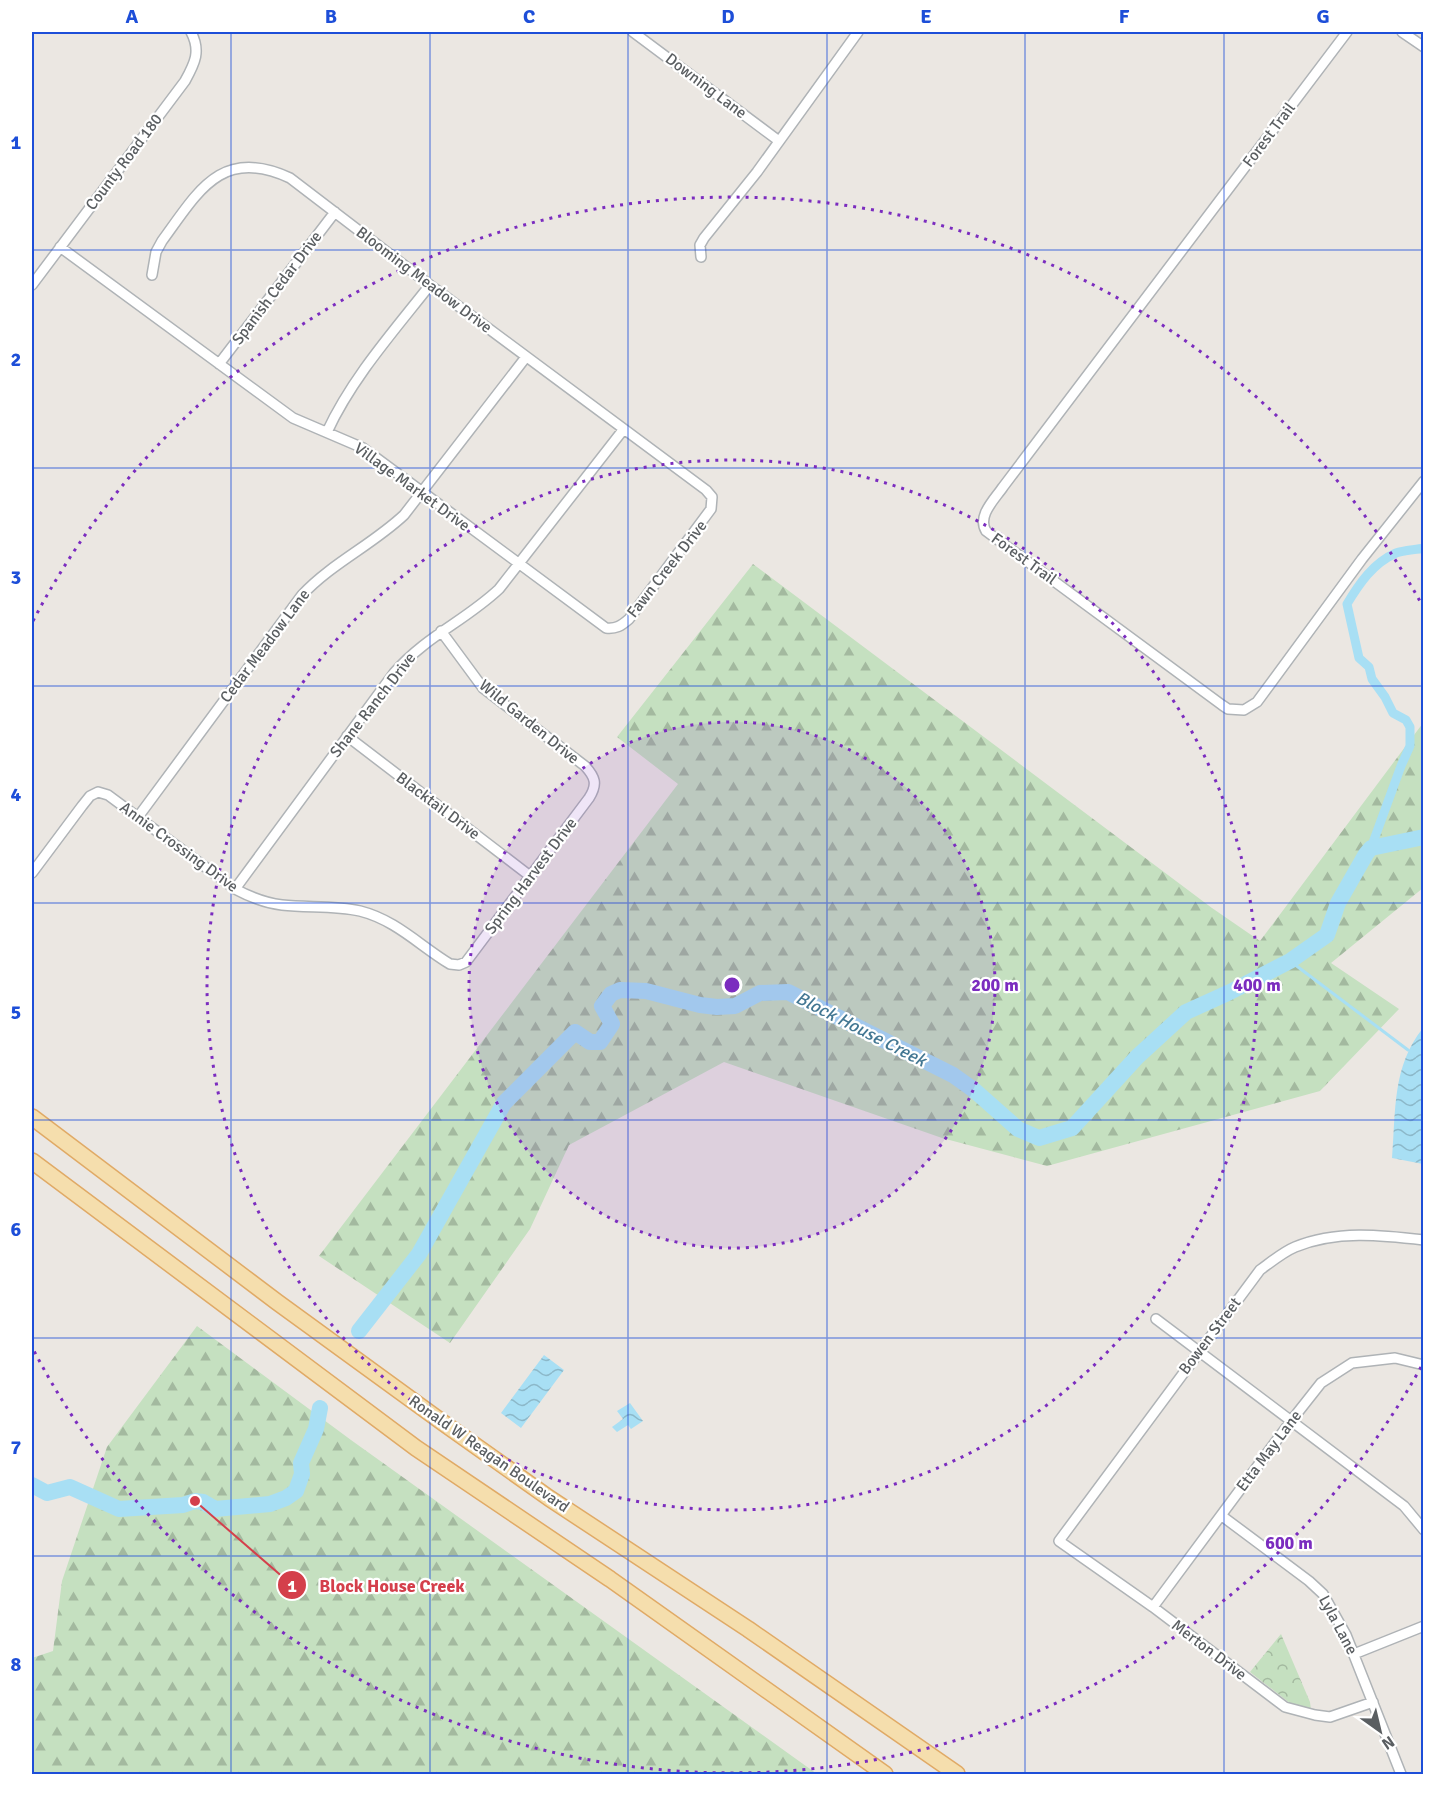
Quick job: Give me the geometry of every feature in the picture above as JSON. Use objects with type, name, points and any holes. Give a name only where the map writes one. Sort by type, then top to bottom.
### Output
[{"type":"main road","name":"Ronald W Reagan Boulevard","points":[[32,1117],[304,1322],[549,1498],[748,1629],[957,1774]]},
{"type":"main road","points":[[32,1161],[416,1448],[610,1579],[885,1774]]},
{"type":"street","name":"County Road 180","points":[[32,285],[185,81],[195,63],[197,51],[196,41],[191,32]]},
{"type":"street","name":"Downing Lane","points":[[633,32],[779,141]]},
{"type":"street","points":[[701,257],[700,245],[704,238],[779,141],[858,32]]},
{"type":"street","name":"Forest Trail","points":[[1347,32],[1003,487],[982,518],[983,527],[1222,705],[1228,709],[1244,710],[1257,702],[1281,672],[1362,559],[1424,481]]},
{"type":"street","points":[[1402,32],[1424,47]]},
{"type":"street","name":"Blooming Meadow Drive","points":[[152,274],[156,252],[162,241],[199,191],[210,180],[224,172],[240,168],[260,168],[277,172],[290,178],[429,285],[706,490],[712,502]]},
{"type":"street","name":"Spanish Cedar Drive","points":[[219,364],[334,212]]},
{"type":"street","name":"Village Market Drive","points":[[60,247],[293,418],[363,448],[596,622],[606,628],[614,628]]},
{"type":"street","points":[[327,432],[350,388],[429,285]]},
{"type":"street","name":"Cedar Meadow Lane","points":[[138,817],[302,595],[327,572],[388,531],[404,515],[526,357]]},
{"type":"street","name":"Shane Ranch Drive","points":[[235,889],[408,657],[488,599],[623,430]]},
{"type":"street","name":"Fawn Creek Drive","points":[[614,628],[621,626],[629,619],[705,519],[712,502]]},
{"type":"street","name":"Wild Garden Drive","points":[[441,631],[483,688],[585,766],[596,782]]},
{"type":"street","name":"Blacktail Drive","points":[[347,736],[530,876]]},
{"type":"street","name":"Spring Harvest Drive","points":[[459,965],[473,955],[589,798],[596,782]]},
{"type":"street","name":"Annie Crossing Drive","points":[[32,873],[90,796],[99,792],[108,795],[235,889],[267,902],[341,908],[384,919],[450,964],[459,965]]},
{"type":"street","name":"Bowen Street","points":[[1059,1541],[1260,1269],[1293,1248],[1330,1236],[1382,1235],[1424,1240]]},
{"type":"street","points":[[1156,1319],[1404,1506],[1424,1530]]},
{"type":"street","name":"Etta May Lane","points":[[1153,1607],[1291,1421],[1322,1383],[1352,1363],[1395,1358],[1424,1365]]},
{"type":"street","name":"Lyla Lane","points":[[1222,1516],[1323,1594],[1354,1654],[1401,1774]]},
{"type":"street","name":"Merton Drive","points":[[1059,1541],[1153,1607],[1285,1707],[1315,1716],[1330,1717],[1372,1702]]},
{"type":"street","points":[[1354,1654],[1424,1626]]},
{"type":"green space","points":[[753,564],[1212,908],[1260,941],[1423,723],[1423,888],[1331,963],[1399,1009],[1320,1091],[1047,1166],[942,1138],[724,1062],[569,1145],[530,1229],[450,1343],[319,1256],[678,784],[617,737]]},
{"type":"green space","points":[[197,1326],[351,1440],[817,1774],[32,1774],[32,1658],[53,1651],[62,1581],[107,1447]]},
{"type":"green space","points":[[1281,1634],[1310,1702],[1311,1710],[1291,1704],[1250,1672]]},
{"type":"water","points":[[1423,1028],[1423,1164],[1392,1158],[1397,1090],[1406,1058]]},
{"type":"water","points":[[544,1355],[564,1370],[521,1428],[501,1413]]},
{"type":"water","points":[[630,1403],[643,1421],[631,1429],[628,1425],[617,1432],[612,1427],[623,1419],[617,1411]]},
{"type":"waterway","points":[[1371,848],[1410,746],[1410,727],[1406,720],[1393,713],[1372,679],[1369,667],[1359,658],[1347,604],[1380,562],[1402,551],[1424,548]]},
{"type":"waterway","name":"Block House Creek","points":[[359,1331],[419,1254],[504,1103],[575,1032],[590,1042],[600,1042],[612,1024],[602,1006],[611,994],[620,990],[646,991],[717,1007],[735,1006],[760,993],[788,992],[953,1075],[974,1090],[1018,1129],[1039,1138],[1072,1128],[1137,1057],[1186,1012],[1290,961],[1327,935],[1338,903],[1371,848],[1424,837]]},
{"type":"waterway","points":[[1290,961],[1408,1050]]},
{"type":"waterway","name":"Block House Creek","points":[[32,1485],[47,1493],[70,1487],[119,1509],[183,1505],[195,1501],[203,1502],[215,1509],[270,1504],[296,1491],[302,1474],[301,1463],[316,1429],[320,1408]]},
{"type":"place","name":"Block House Creek","points":[[195,1501]]}]
